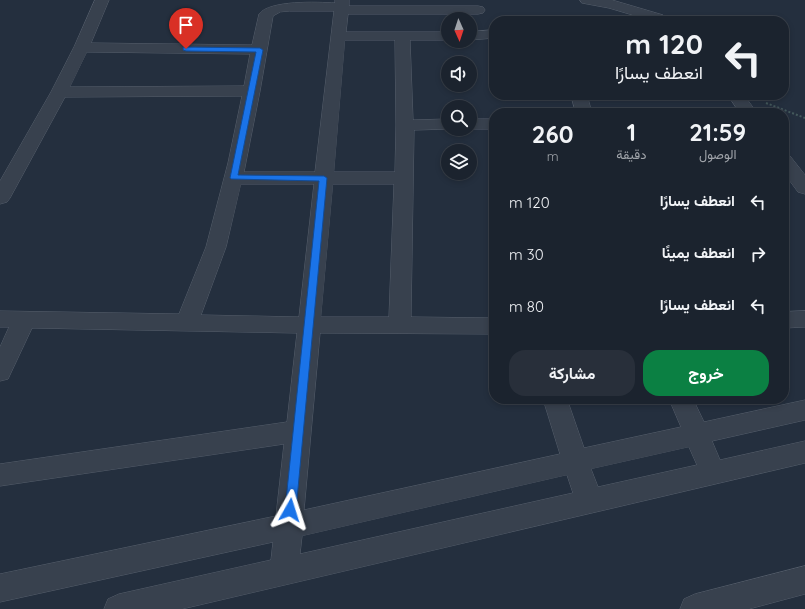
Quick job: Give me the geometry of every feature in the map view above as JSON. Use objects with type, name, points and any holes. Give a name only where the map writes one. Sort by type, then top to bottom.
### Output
[{"type":"street","points":[[0,198],[59,92],[82,47],[102,0]]},
{"type":"street","points":[[587,0],[611,4],[644,16]]},
{"type":"street","points":[[651,0],[654,16]]},
{"type":"street","points":[[284,572],[341,6]]},
{"type":"street","points":[[187,323],[216,246],[234,178],[266,14],[270,10],[284,8],[341,6],[478,10]]},
{"type":"street","points":[[477,35],[489,34]]},
{"type":"street","points":[[338,36],[441,36]]},
{"type":"street","points":[[400,325],[405,125],[402,36]]},
{"type":"street","points":[[82,47],[260,50]]},
{"type":"street","points":[[59,92],[252,91]]},
{"type":"street","points":[[744,100],[754,107]]},
{"type":"street","points":[[405,125],[441,124]]},
{"type":"street","points":[[477,124],[489,124]]},
{"type":"street","points":[[789,167],[805,188]]},
{"type":"street","points":[[234,178],[404,178]]},
{"type":"street","points":[[0,319],[309,325],[489,326]]},
{"type":"street","points":[[789,320],[805,319]]},
{"type":"street","points":[[0,372],[24,320]]},
{"type":"street","points":[[557,404],[589,502]]},
{"type":"street","points":[[682,404],[712,473]]},
{"type":"street","points":[[0,588],[289,526],[696,436],[805,410]]},
{"type":"street","points":[[0,475],[298,431]]},
{"type":"street","points":[[119,609],[196,601],[284,572],[805,452]]},
{"type":"street","points":[[695,609],[805,580]]},
{"type":"path","points":[[789,115],[805,118]]},
{"type":"route","points":[[186,49],[260,50],[234,178],[324,178],[290,510]]}]
